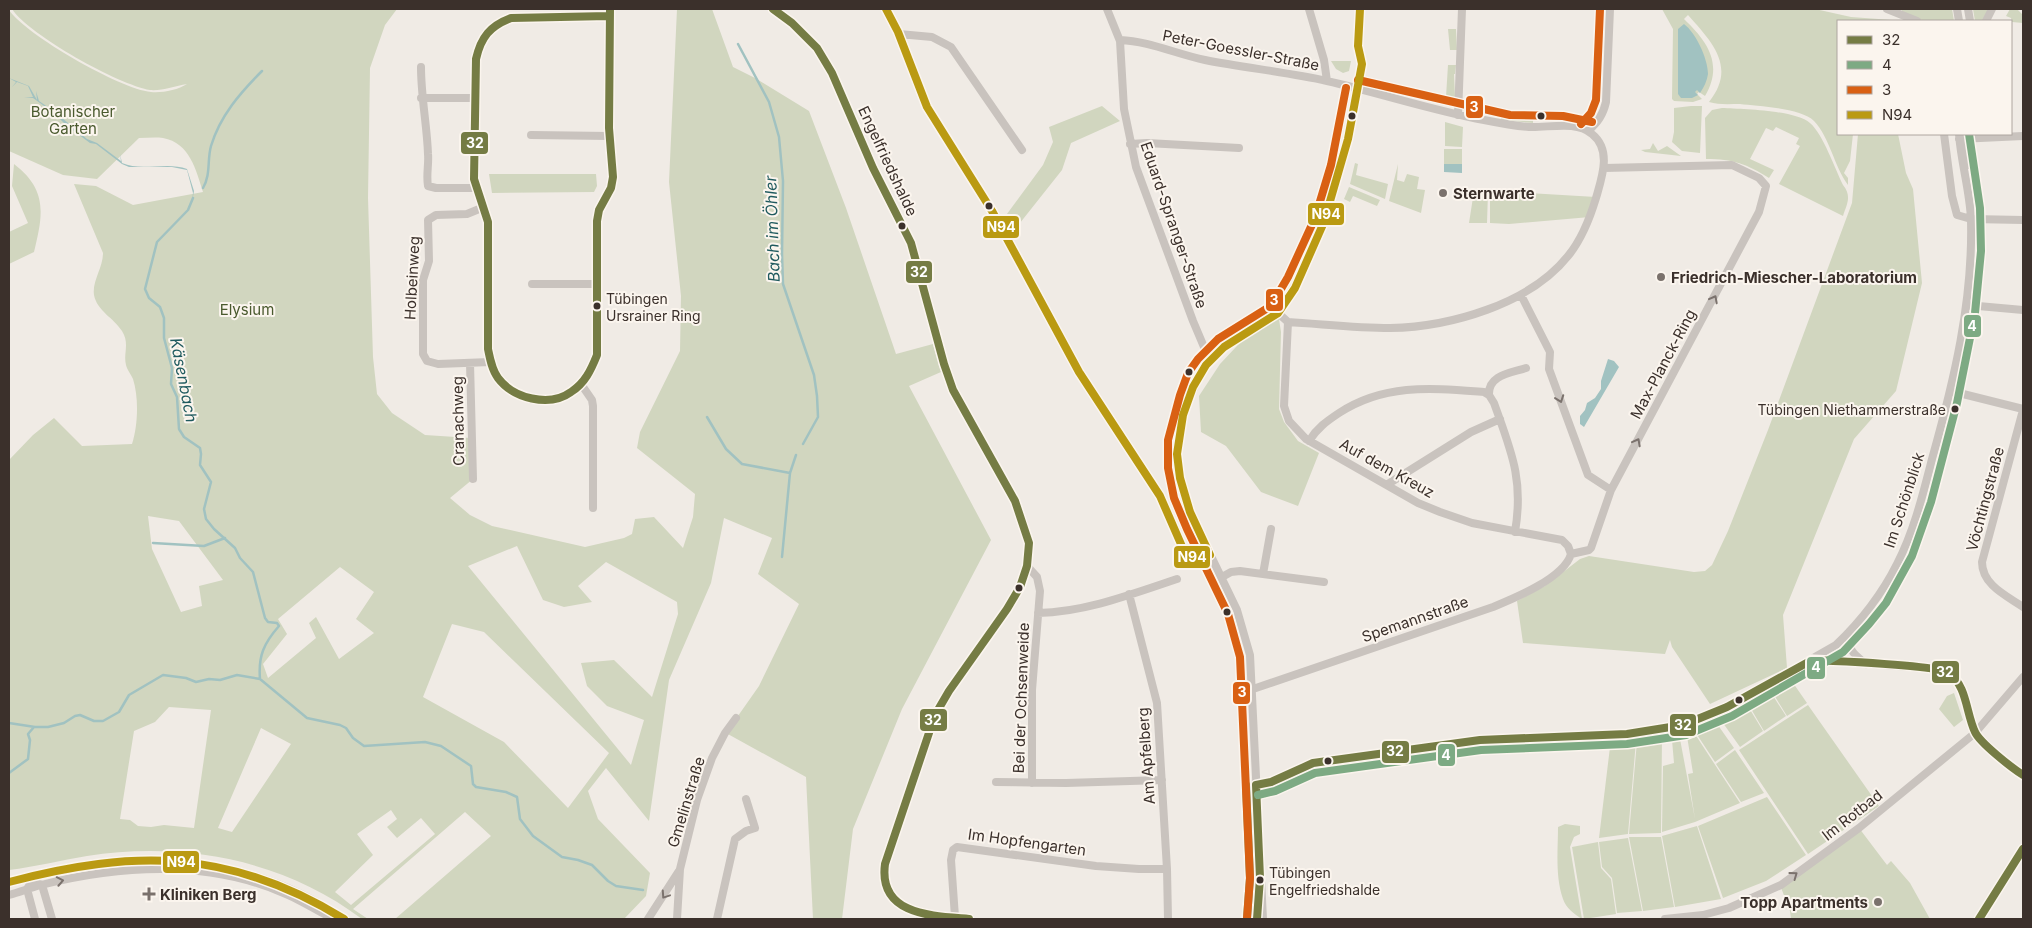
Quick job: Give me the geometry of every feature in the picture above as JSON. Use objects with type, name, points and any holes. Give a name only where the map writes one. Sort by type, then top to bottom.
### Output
[{"type":"street","name":"Engelfriedshalde","points":[[774,9],[805,36],[825,60],[873,168],[909,238],[920,269],[944,364],[953,390],[1011,492],[1022,516],[1029,543],[1024,577],[1014,597],[935,715],[885,864],[884,877],[890,892],[908,911],[924,915],[969,919]]},
{"type":"street","points":[[886,9],[899,34],[920,93],[927,107],[992,211],[1079,372],[1159,495],[1184,551],[1187,556],[1198,559],[1210,555]]},
{"type":"street","name":"Eduard-Spranger-Straße","points":[[1107,9],[1120,40],[1124,109],[1130,144],[1145,194],[1193,322],[1211,359]]},
{"type":"street","points":[[1309,9],[1324,60],[1327,81]]},
{"type":"street","points":[[1263,919],[1250,655],[1237,610],[1196,525],[1184,495],[1177,454],[1180,431],[1189,398],[1198,378],[1211,359],[1224,347],[1260,326],[1278,312],[1297,282],[1324,222],[1346,150],[1362,64],[1358,46],[1360,9]]},
{"type":"street","points":[[1458,115],[1462,9]]},
{"type":"street","points":[[1278,312],[1288,322],[1373,328],[1420,325],[1470,314],[1521,295],[1549,276],[1571,252],[1590,217],[1604,168],[1604,151],[1597,139],[1588,131],[1599,121],[1604,113],[1606,102],[1610,9]]},
{"type":"street","points":[[1887,9],[1914,20]]},
{"type":"street","points":[[610,13],[612,177],[611,188],[599,210],[597,222],[597,355],[590,373],[581,384],[561,397],[532,400],[518,394],[503,383],[495,374],[490,362],[488,349],[488,222],[484,207],[475,188],[473,169],[477,53],[486,33],[498,23],[519,16],[610,13]]},
{"type":"street","points":[[899,34],[932,36],[951,47],[1022,150]]},
{"type":"street","name":"Peter-Goessler-Straße","points":[[1120,40],[1140,42],[1204,59],[1327,81],[1458,115],[1509,125],[1574,127],[1588,131]]},
{"type":"street","points":[[421,68],[421,98],[426,121],[428,186],[436,188],[475,188]]},
{"type":"street","points":[[421,98],[475,98]]},
{"type":"street","points":[[531,135],[610,136]]},
{"type":"street","points":[[1944,135],[1957,215],[1971,219],[2023,220]]},
{"type":"street","points":[[1963,136],[2023,136]]},
{"type":"street","name":"Im Schönblick","points":[[1256,785],[1272,782],[1301,766],[1331,760],[1480,740],[1627,734],[1683,725],[1727,707],[1836,645],[1874,601],[1898,563],[1919,507],[1951,391],[1967,305],[1970,262],[1971,219],[1963,136]]},
{"type":"street","points":[[1130,144],[1147,143],[1239,148]]},
{"type":"street","name":"Max-Planck-Ring","points":[[1571,554],[1591,548],[1611,490],[1759,212],[1766,186],[1758,178],[1732,165],[1604,168]]},
{"type":"street","name":"Holbeinweg","points":[[484,207],[467,214],[436,215],[428,220],[429,261],[423,280],[424,358],[427,361],[438,364],[490,362]]},
{"type":"street","points":[[532,284],[598,284]]},
{"type":"street","points":[[1521,295],[1550,352],[1549,369],[1588,474],[1611,490]]},
{"type":"street","points":[[1967,305],[2023,310]]},
{"type":"street","name":"Auf dem Kreuz","points":[[1288,322],[1284,406],[1289,421],[1309,441],[1418,502],[1440,512],[1472,523],[1562,540],[1568,546],[1571,554]]},
{"type":"street","name":"Cranachweg","points":[[470,363],[473,478]]},
{"type":"street","points":[[1489,395],[1490,384],[1495,379],[1526,368]]},
{"type":"street","points":[[581,384],[592,400],[593,406],[593,508]]},
{"type":"street","points":[[1309,441],[1315,431],[1323,424],[1357,402],[1386,392],[1432,388],[1484,392],[1489,395],[1494,403],[1512,453],[1517,474],[1519,502],[1515,532]]},
{"type":"street","points":[[1951,391],[2023,410]]},
{"type":"street","name":"Vöchtingstraße","points":[[2023,410],[1982,562],[1984,575],[1990,583],[2023,607]]},
{"type":"street","points":[[1388,484],[1471,432],[1500,419]]},
{"type":"street","points":[[1263,574],[1271,530]]},
{"type":"street","name":"Spemannstraße","points":[[1253,688],[1515,598],[1557,572],[1568,562],[1571,554]]},
{"type":"street","name":"Bei der Ochsenweide","points":[[1027,566],[1039,583],[1032,696],[1032,783]]},
{"type":"street","points":[[1222,577],[1240,571],[1324,582]]},
{"type":"street","name":"Bei der Ochsenweide","points":[[1038,613],[1062,612],[1080,608],[1177,579]]},
{"type":"street","name":"Am Apfelberg","points":[[1130,594],[1155,695],[1162,780],[1168,919]]},
{"type":"street","points":[[1849,632],[1848,642],[1853,654],[1867,665]]},
{"type":"street","points":[[1812,660],[1925,668],[1948,672],[1959,684],[1975,733],[2008,765],[2023,774]]},
{"type":"street","name":"Im Rotbad","points":[[1665,919],[1703,914],[1729,908],[1781,885],[1892,802],[1975,733],[2023,677]]},
{"type":"street","name":"Gmelinstraße","points":[[677,919],[680,869],[697,800],[709,767],[725,733],[736,718]]},
{"type":"street","points":[[996,782],[1162,780]]},
{"type":"street","points":[[716,919],[735,839],[746,831],[755,828],[746,799]]},
{"type":"street","name":"Im Hopfengarten","points":[[955,918],[951,860],[953,850],[957,847],[1096,866],[1167,869]]},
{"type":"street","points":[[1980,919],[2023,849]]},
{"type":"street","points":[[9,882],[37,874],[89,864],[121,861],[160,860],[208,864],[248,872],[288,887],[316,901],[344,919]]},
{"type":"street","points":[[9,896],[42,885],[119,871],[157,869],[189,871],[219,875],[257,884],[284,894],[333,919]]},
{"type":"street","name":"Gmelinstraße","points":[[648,919],[680,869]]},
{"type":"street","points":[[27,889],[37,874]]},
{"type":"street","points":[[22,878],[42,885]]},
{"type":"street","points":[[1257,919],[1260,878]]},
{"type":"street","points":[[42,885],[52,919]]},
{"type":"street","points":[[27,889],[35,919]]},
{"type":"green space","points":[[12,9],[397,9],[385,25],[370,68],[368,198],[373,357],[377,394],[392,413],[425,435],[471,438],[473,479],[450,498],[470,515],[492,526],[585,547],[624,538],[632,534],[635,519],[654,517],[683,548],[693,517],[695,494],[637,448],[640,432],[680,351],[681,296],[669,182],[677,9],[712,9],[733,67],[755,78],[809,111],[846,208],[896,354],[933,344],[941,372],[909,386],[991,540],[902,709],[853,829],[842,919],[813,919],[806,777],[726,733],[759,686],[799,604],[758,574],[772,538],[724,518],[711,583],[669,680],[649,821],[606,768],[588,791],[598,819],[650,873],[646,896],[624,919],[395,919],[491,836],[465,812],[353,909],[368,919],[362,919],[332,899],[300,882],[266,869],[232,860],[196,854],[160,851],[123,852],[87,856],[9,870],[9,460],[33,435],[54,418],[82,446],[132,444],[137,420],[137,403],[133,379],[126,365],[126,340],[119,326],[102,310],[94,295],[103,253],[74,184],[96,186],[133,205],[203,192],[191,159],[186,151],[180,145],[163,138],[139,138],[97,179],[63,175],[9,151],[9,10],[19,21],[53,46],[97,71],[137,89],[151,92],[165,91],[187,84],[155,90],[136,86],[97,69],[55,45],[22,20]],"holes":[[[148,516],[179,521],[223,580],[199,586],[202,606],[181,612],[152,549]],[[517,546],[543,600],[564,607],[592,602],[578,586],[606,562],[677,602],[678,614],[652,697],[614,660],[581,663],[587,686],[607,706],[644,720],[631,765],[468,566]],[[340,567],[374,592],[356,619],[374,633],[339,659],[316,617],[309,623],[316,638],[268,678],[263,664],[287,634],[278,619]],[[452,624],[484,632],[609,753],[568,808],[504,742],[423,697]],[[169,707],[211,710],[194,828],[164,825],[138,826],[130,820],[120,819],[134,731],[155,722]],[[261,728],[291,744],[232,832],[218,828]],[[391,810],[397,819],[387,827],[397,838],[421,818],[435,834],[351,905],[335,892],[373,855],[357,834]]]},
{"type":"green space","points":[[1662,9],[1815,9],[1851,17],[1892,20],[1837,20],[1837,135],[1853,135],[1850,161],[1844,173],[1848,178],[1848,185],[1824,136],[1814,121],[1808,117],[1778,108],[1709,102],[1717,89],[1721,77],[1721,66],[1713,45],[1688,15],[1684,19],[1706,45],[1713,63],[1713,74],[1705,96],[1699,92],[1697,94],[1702,99],[1693,102],[1674,101],[1672,99],[1673,29]]},
{"type":"green space","points":[[1952,9],[1954,20],[1922,20],[1902,12],[1902,10]]},
{"type":"green space","points":[[1973,9],[1989,9],[1984,20],[1975,20]]},
{"type":"green space","points":[[2010,9],[2017,9],[2023,15],[2023,23],[2012,22],[2011,18],[2006,16]]},
{"type":"green space","points":[[1448,29],[1456,29],[1457,50],[1450,50]]},
{"type":"green space","points":[[1331,61],[1351,61],[1349,71],[1343,73],[1336,69]]},
{"type":"green space","points":[[1448,65],[1456,65],[1454,74],[1455,97],[1446,97]]},
{"type":"green space","points":[[1343,93],[1348,99],[1348,103],[1342,123]]},
{"type":"green space","points":[[1102,106],[1120,121],[1071,143],[1062,170],[1016,228],[1004,218],[1043,165],[1053,142],[1049,127]]},
{"type":"green space","points":[[1702,106],[1700,153],[1682,151],[1672,142],[1674,108]]},
{"type":"green space","points":[[1722,108],[1793,115],[1810,123],[1820,135],[1846,189],[1848,200],[1843,216],[1779,184],[1800,146],[1796,144],[1799,138],[1776,127],[1773,131],[1766,128],[1750,159],[1774,170],[1769,178],[1739,163],[1706,159],[1705,118],[1712,110]]},
{"type":"green space","points":[[1501,116],[1533,117],[1533,123],[1501,120]]},
{"type":"green space","points":[[1445,122],[1463,127],[1462,147],[1445,146]]},
{"type":"green space","points":[[1858,135],[1898,135],[1906,173],[1913,189],[1922,283],[1896,391],[1854,439],[1783,615],[1787,668],[1710,704],[1672,647],[1670,640],[1665,654],[1523,643],[1517,601],[1545,586],[1580,559],[1589,556],[1694,572],[1705,571],[1712,565],[1728,531],[1768,430],[1852,203]]},
{"type":"green space","points":[[1653,143],[1658,151],[1667,146],[1681,156],[1641,150],[1650,149]]},
{"type":"green space","points":[[1444,149],[1462,149],[1462,164],[1444,164]]},
{"type":"green space","points":[[1355,163],[1358,164],[1356,175],[1388,184],[1385,199],[1350,184]]},
{"type":"green space","points":[[14,164],[33,184],[38,194],[41,215],[34,252],[9,264],[9,232],[28,223],[12,186]]},
{"type":"green space","points":[[1398,164],[1397,180],[1404,182],[1407,174],[1419,177],[1417,189],[1425,190],[1421,213],[1389,201]]},
{"type":"green space","points":[[489,174],[596,174],[597,186],[594,192],[492,193]]},
{"type":"green space","points":[[1349,187],[1380,200],[1377,206],[1353,196],[1350,202],[1344,199]]},
{"type":"green space","points":[[1474,191],[1488,192],[1487,223],[1469,223]]},
{"type":"green space","points":[[1490,192],[1596,197],[1590,217],[1509,224],[1490,223]]},
{"type":"green space","points":[[1278,313],[1281,332],[1279,409],[1284,422],[1298,441],[1319,453],[1298,506],[1261,492],[1226,446],[1201,432],[1199,396],[1220,364],[1251,331]]},
{"type":"green space","points":[[1791,680],[1807,703],[1787,716],[1771,690]]},
{"type":"green space","points":[[1770,691],[1786,716],[1764,731],[1747,702]]},
{"type":"green space","points":[[1954,693],[1963,720],[1954,727],[1939,709],[1947,696]]},
{"type":"green space","points":[[1746,703],[1763,731],[1740,747],[1718,716]]},
{"type":"green space","points":[[1808,705],[1879,806],[1808,854],[1739,750]]},
{"type":"green space","points":[[1713,718],[1734,748],[1715,762],[1692,727]]},
{"type":"green space","points":[[1691,728],[1740,803],[1695,822],[1662,832],[1663,766],[1674,763],[1672,740],[1680,739],[1695,819],[1688,774],[1693,773],[1686,730]]},
{"type":"green space","points":[[1662,737],[1661,833],[1629,834],[1637,741]]},
{"type":"green space","points":[[1636,741],[1628,834],[1599,838],[1610,747],[1617,748],[1618,743]]},
{"type":"green space","points":[[1735,750],[1764,793],[1741,802],[1716,764]]},
{"type":"green space","points":[[1767,797],[1806,855],[1766,881],[1723,898],[1698,826]]},
{"type":"green space","points":[[1565,824],[1580,826],[1580,834],[1574,837],[1570,847],[1582,919],[1566,905],[1560,890],[1558,827]]},
{"type":"green space","points":[[1697,826],[1721,899],[1675,907],[1662,836]]},
{"type":"green space","points":[[1859,828],[1887,865],[1891,861],[1910,883],[1930,919],[1791,919],[1790,911],[1780,885]]},
{"type":"green space","points":[[1629,837],[1661,837],[1674,907],[1643,911]]},
{"type":"green space","points":[[1628,838],[1642,911],[1617,913],[1612,878],[1602,867],[1599,842]]},
{"type":"green space","points":[[1598,842],[1601,868],[1611,879],[1616,914],[1584,919],[1572,847]]},
{"type":"water","points":[[1684,24],[1697,40],[1704,54],[1708,74],[1700,93],[1697,90],[1695,92],[1698,95],[1692,98],[1681,98],[1678,94],[1678,29]]},
{"type":"water","points":[[9,78],[29,86],[37,100],[36,91],[39,101],[87,139],[97,143],[121,161],[120,154],[122,163],[138,167],[129,167],[122,164],[96,144],[90,143],[67,126],[54,113],[33,98],[24,97],[33,97],[28,86],[17,82],[12,87],[16,82]]},
{"type":"water","points":[[1444,164],[1462,164],[1462,173],[1444,172]]},
{"type":"water","points":[[171,166],[187,169],[194,191],[192,202],[193,193],[187,170],[172,167],[138,167]]},
{"type":"water","points":[[1608,359],[1614,361],[1619,367],[1584,427],[1580,424],[1580,416],[1585,410],[1587,403],[1595,398],[1601,389],[1601,381]]},
{"type":"waterway","points":[[1600,32],[1601,9]]},
{"type":"waterway","points":[[1599,61],[1600,38]]},
{"type":"waterway","name":"Bach im Öhler","points":[[738,44],[769,102],[779,137],[783,181],[783,284],[814,375],[817,396],[818,417],[803,444]]},
{"type":"waterway","points":[[203,188],[207,178],[211,146],[225,115],[239,96],[262,71]]},
{"type":"waterway","name":"Käsenbach","points":[[193,198],[188,210],[157,242],[145,289],[149,298],[160,307],[164,318],[164,338],[172,368],[171,384],[177,397],[179,429],[184,437],[200,448],[200,465],[211,482],[204,509],[206,519],[235,548],[240,558],[253,572],[265,618],[268,622],[277,623],[279,626],[269,638],[263,650],[260,663],[260,679],[307,718],[340,725],[346,728],[353,738],[364,746],[425,742],[441,746],[471,766],[473,784],[476,787],[506,792],[517,797],[520,819],[533,836],[562,857],[592,865],[608,881],[616,886],[643,890]]},
{"type":"waterway","points":[[707,417],[726,449],[742,464],[790,473]]},
{"type":"waterway","name":"Bach im Öhler","points":[[782,557],[790,473],[796,455]]},
{"type":"waterway","points":[[153,543],[204,546],[225,538]]},
{"type":"waterway","points":[[9,723],[48,727],[64,723],[80,715],[94,721],[103,721],[119,712],[129,695],[163,675],[186,678],[196,682],[209,679],[220,680],[237,675],[260,679]]},
{"type":"waterway","points":[[9,773],[28,759],[30,740],[28,734],[34,727]]},
{"type":"transit line","name":"32","points":[[609,16],[511,18],[497,25],[488,33],[481,44],[476,59],[474,179],[488,222],[488,349],[490,360],[496,375],[505,385],[522,395],[542,400],[562,397],[580,385],[587,376],[597,355],[597,221],[599,210],[611,188],[613,177],[609,128],[610,9]]},
{"type":"transit line","name":"32","points":[[773,9],[792,23],[817,48],[832,73],[873,168],[911,243],[944,364],[953,390],[1015,501],[1029,543],[1027,566],[1020,587],[1007,609],[949,691],[935,715],[885,864],[885,881],[890,894],[899,903],[911,910],[925,914],[969,919]]},
{"type":"transit line","name":"N94","points":[[886,9],[898,32],[927,107],[992,211],[1079,372],[1160,496],[1184,551],[1193,558],[1203,558],[1210,555],[1190,512],[1180,478],[1177,454],[1183,415],[1193,387],[1206,365],[1224,347],[1278,313],[1295,288],[1324,222],[1348,139],[1362,64],[1358,46],[1360,9]]},
{"type":"transit line","name":"3","points":[[1581,124],[1591,113],[1596,100],[1600,9]]},
{"type":"transit line","name":"3","points":[[1358,80],[1510,115],[1563,116],[1592,122]]},
{"type":"transit line","name":"3","points":[[1247,918],[1250,878],[1240,657],[1228,614],[1174,498],[1168,468],[1168,440],[1188,373],[1198,359],[1218,339],[1271,306],[1288,277],[1315,218],[1331,165],[1346,88]]},
{"type":"transit line","name":"4","points":[[1258,795],[1275,791],[1315,773],[1481,750],[1627,744],[1686,735],[1732,716],[1843,652],[1886,603],[1912,556],[1931,502],[1957,403],[1975,313],[1981,251],[1980,208],[1969,135]]},
{"type":"transit line","name":"32","points":[[1812,660],[1906,666],[1941,670],[1949,673],[1955,678],[1963,692],[1972,725],[1978,737],[2023,775]]},
{"type":"transit line","name":"32","points":[[1256,785],[1271,782],[1313,763],[1480,740],[1627,734],[1683,725],[1727,707],[1812,660]]},
{"type":"transit line","name":"4","points":[[1246,785],[1250,878],[1247,918]]},
{"type":"transit line","name":"32","points":[[1256,785],[1260,878],[1257,919]]},
{"type":"transit line","name":"32","points":[[1979,919],[2023,849]]},
{"type":"transit line","name":"N94","points":[[9,882],[55,871],[98,864],[140,861],[181,862],[221,868],[261,879],[302,896],[344,919]]},
{"type":"place","name":"Sternwarte","points":[[1443,193]]},
{"type":"place","name":"Friedrich-Miescher-Laboratorium","points":[[1661,277]]},
{"type":"place","name":"Tübingen Ursrainer Ring","points":[[597,306]]},
{"type":"place","name":"Tübingen Niethammerstraße","points":[[1955,409]]},
{"type":"place","name":"Tübingen Engelfriedshalde","points":[[1260,880]]},
{"type":"place","name":"Kliniken Berg","points":[[149,894]]},
{"type":"place","name":"Topp Apartments","points":[[1878,902]]},
{"type":"park label","name":"Botanischer Garten","points":[[73,120]]},
{"type":"park label","name":"Elysium","points":[[247,309]]}]
